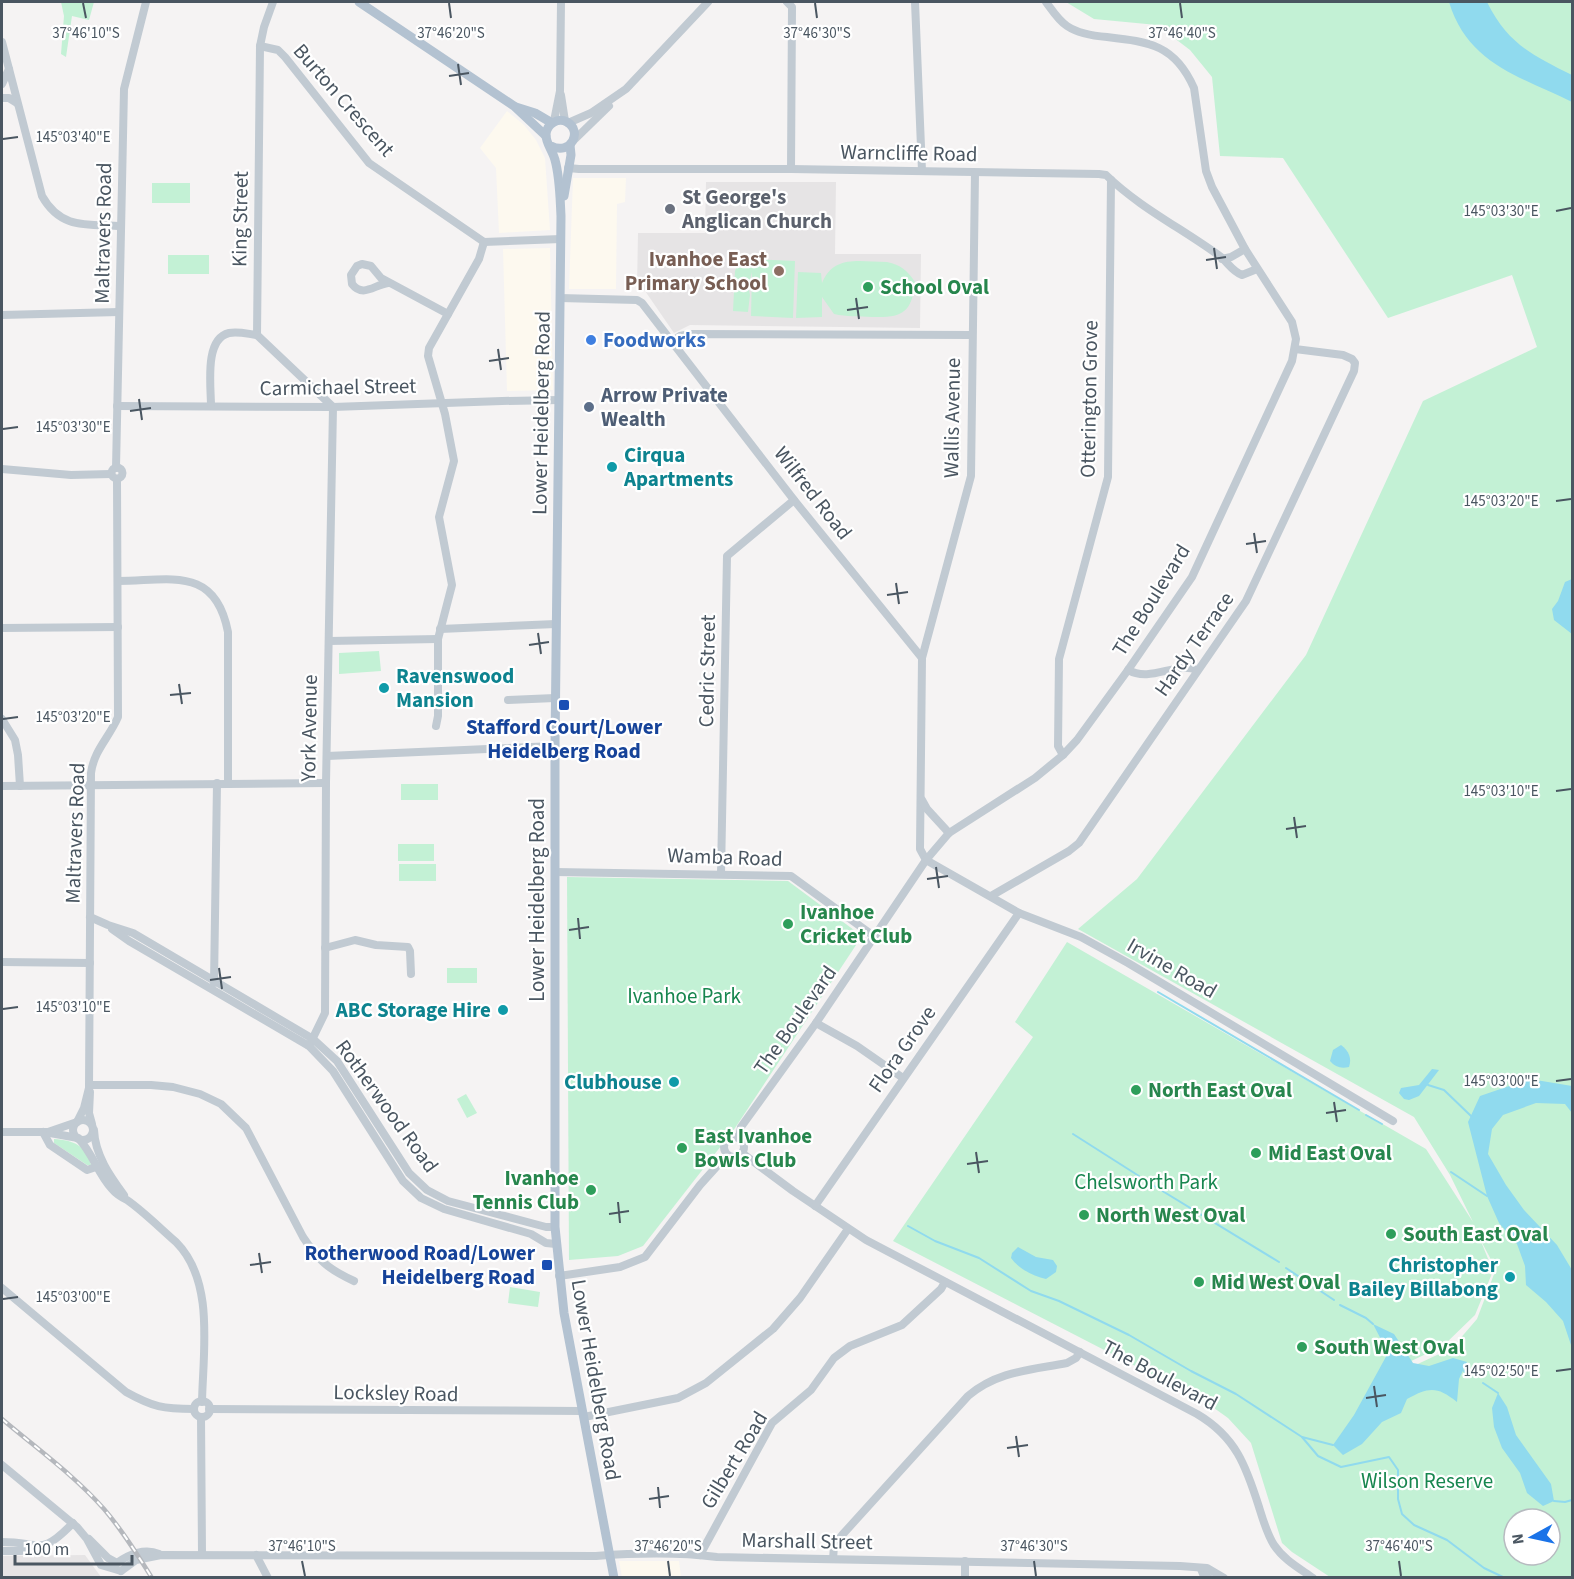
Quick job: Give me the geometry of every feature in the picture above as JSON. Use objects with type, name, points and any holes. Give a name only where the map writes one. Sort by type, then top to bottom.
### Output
[{"type":"main road","points":[[359,2],[514,106],[546,136],[551,146],[561,149],[571,144],[574,135],[573,128],[567,122],[553,122],[514,106]]},
{"type":"main road","points":[[546,136],[547,128],[553,122]]},
{"type":"main road","name":"Lower Heidelberg Road","points":[[561,216],[571,144]]},
{"type":"main road","name":"Lower Heidelberg Road","points":[[551,146],[559,182],[561,216],[555,698],[555,1227],[565,1319],[614,1578]]},
{"type":"street","name":"Maltravers Road","points":[[126,1199],[100,1156],[89,1113],[91,1099],[89,1086],[91,784],[92,764],[97,751],[112,731],[118,717],[115,474],[124,89],[146,2]]},
{"type":"street","name":"King Street","points":[[257,334],[260,46],[273,2]]},
{"type":"street","points":[[553,122],[560,91],[561,2]]},
{"type":"street","points":[[571,144],[708,2]]},
{"type":"street","points":[[787,2],[792,7],[790,169]]},
{"type":"street","points":[[915,2],[922,171]]},
{"type":"street","name":"The Boulevard","points":[[739,1138],[741,1127],[816,1023],[926,860],[949,833],[1035,778],[1063,755],[1077,740],[1128,670],[1192,577],[1292,361],[1296,339],[1292,322],[1245,249],[1212,187],[1206,171],[1194,88],[1179,63],[1150,43],[1086,35],[1067,26],[1046,2]]},
{"type":"street","points":[[2,42],[42,196],[48,207],[62,218],[76,224],[121,226]]},
{"type":"street","name":"Burton Crescent","points":[[260,46],[278,50],[285,57],[369,163],[484,242]]},
{"type":"street","points":[[2,84],[9,69]]},
{"type":"street","points":[[560,91],[567,122],[591,113],[618,96]]},
{"type":"street","points":[[2,98],[9,98],[17,103]]},
{"type":"street","name":"Warncliffe Road","points":[[568,168],[790,169],[1106,175],[1157,215],[1222,259],[1234,272],[1242,275],[1257,269]]},
{"type":"street","name":"Wallis Avenue","points":[[922,658],[971,476],[975,173]]},
{"type":"street","name":"Otterington Grove","points":[[1063,755],[1058,746],[1059,659],[1108,477],[1111,180]]},
{"type":"street","points":[[436,726],[438,639],[452,585],[440,517],[454,461],[428,356],[429,348],[479,259],[484,242],[561,239]]},
{"type":"street","points":[[1222,259],[1245,249]]},
{"type":"street","points":[[388,283],[360,291],[352,284],[351,275],[357,266],[366,264],[388,283],[448,314]]},
{"type":"street","name":"Wilfred Road","points":[[560,298],[637,300],[642,303],[794,500],[922,658]]},
{"type":"street","points":[[2,315],[119,312]]},
{"type":"street","points":[[211,406],[212,354],[215,341],[226,334],[257,334],[333,407]]},
{"type":"street","points":[[672,341],[690,334],[972,335]]},
{"type":"street","name":"Hardy Terrace","points":[[991,896],[1079,843],[1246,602],[1354,371],[1355,363],[1343,355],[1295,349]]},
{"type":"street","name":"Carmichael Street","points":[[117,406],[333,407],[559,400]]},
{"type":"street","name":"York Avenue","points":[[311,1042],[325,1013],[326,783],[333,407]]},
{"type":"street","points":[[2,469],[71,475],[115,474]]},
{"type":"street","name":"Cedric Street","points":[[721,874],[727,556],[794,500]]},
{"type":"street","points":[[118,582],[184,580],[203,586],[215,598],[224,613],[228,632],[228,783]]},
{"type":"street","points":[[440,628],[556,624]]},
{"type":"street","points":[[2,628],[118,627]]},
{"type":"street","points":[[329,641],[438,639]]},
{"type":"street","points":[[922,658],[920,849],[926,860]]},
{"type":"street","points":[[1128,670],[1137,675],[1187,668],[1197,670]]},
{"type":"street","points":[[508,700],[555,698]]},
{"type":"street","points":[[2,718],[15,740],[20,786]]},
{"type":"street","points":[[327,756],[555,746]]},
{"type":"street","points":[[213,985],[217,783]]},
{"type":"street","points":[[2,786],[326,783]]},
{"type":"street","points":[[921,798],[927,809],[949,833]]},
{"type":"street","name":"Irvine Road","points":[[926,860],[1019,913],[1081,937],[1128,963],[1393,1121]]},
{"type":"street","name":"Wamba Road","points":[[555,872],[791,876],[875,937]]},
{"type":"street","name":"Flora Grove","points":[[815,1206],[1019,913]]},
{"type":"street","name":"Rotherwood Road","points":[[90,917],[108,925],[129,941],[213,985],[311,1042],[337,1060],[409,1173],[427,1190],[448,1201],[546,1227],[555,1227]]},
{"type":"street","points":[[325,948],[355,940],[376,945],[408,947],[411,974]]},
{"type":"street","points":[[2,962],[90,963]]},
{"type":"street","points":[[816,1023],[857,1046],[903,1078]]},
{"type":"street","name":"Rotherwood Road","points":[[311,1042],[333,1071],[403,1181],[421,1198],[444,1209],[531,1234],[546,1243],[556,1244]]},
{"type":"street","name":"Maltravers Road","points":[[77,1122],[84,1108],[89,1086]]},
{"type":"street","points":[[89,1086],[173,1087],[200,1094],[221,1104],[246,1128],[312,1250],[331,1270],[354,1281]]},
{"type":"street","points":[[2,1132],[45,1132],[78,1139],[90,1138],[93,1127],[85,1120],[45,1132]]},
{"type":"street","points":[[77,1122],[73,1131],[78,1139]]},
{"type":"street","points":[[45,1132],[52,1146],[87,1170],[96,1167]]},
{"type":"street","points":[[732,1137],[739,1138],[744,1146],[742,1153],[737,1157],[727,1155],[724,1146],[726,1140],[732,1137]]},
{"type":"street","name":"Maltravers Road","points":[[78,1139],[113,1191],[126,1199],[177,1244],[189,1259],[196,1273],[202,1297],[202,1401]]},
{"type":"street","name":"The Boulevard","points":[[742,1153],[848,1229],[1197,1414],[1218,1428],[1238,1453],[1247,1469],[1266,1530],[1274,1545],[1286,1560],[1313,1578]]},
{"type":"street","points":[[559,1276],[620,1267],[645,1257],[700,1185],[727,1155]]},
{"type":"street","name":"Locksley Road","points":[[209,1409],[583,1414],[678,1398],[706,1383],[773,1329],[800,1298],[848,1229]]},
{"type":"street","name":"Gilbert Road","points":[[700,1555],[772,1423],[811,1390],[834,1358],[850,1346],[902,1325],[941,1289],[945,1282]]},
{"type":"street","points":[[2,1288],[126,1392],[150,1405],[172,1409],[194,1409]]},
{"type":"street","points":[[833,1559],[834,1546],[843,1534],[980,1385],[1003,1375],[1067,1363],[1076,1358],[1080,1352]]},
{"type":"street","points":[[194,1409],[196,1404],[202,1401],[208,1404],[209,1409],[206,1416],[201,1417]]},
{"type":"street","points":[[194,1409],[201,1417]]},
{"type":"street","points":[[201,1417],[202,1554]]},
{"type":"street","points":[[2,1465],[73,1523],[107,1557],[117,1572]]},
{"type":"street","points":[[2,1542],[22,1542],[32,1546],[43,1546],[51,1543],[73,1523]]},
{"type":"street","points":[[86,1536],[107,1578]]},
{"type":"street","points":[[2,1551],[22,1551],[32,1546]]},
{"type":"street","name":"Marshall Street","points":[[117,1572],[138,1559],[161,1555],[610,1555],[631,1553],[717,1557],[1180,1566],[1207,1568],[1224,1578]]},
{"type":"street","points":[[256,1555],[268,1578]]},
{"type":"street","points":[[96,1557],[104,1566],[117,1572]]},
{"type":"street","points":[[964,1578],[965,1561]]},
{"type":"street","points":[[1202,1569],[1203,1574],[1209,1578]]},
{"type":"shaded area","points":[[507,111],[524,125],[536,140],[545,158],[550,230],[499,233],[496,168],[480,148]]},
{"type":"shaded area","points":[[573,178],[626,178],[625,202],[617,204],[616,289],[569,289]]},
{"type":"shaded area","name":"Ivanhoe East Primary School","points":[[706,182],[836,182],[835,254],[921,254],[920,328],[690,325],[674,333],[643,288],[637,287],[638,233],[705,233]]},
{"type":"shaded area","points":[[550,248],[553,390],[507,391],[503,249]]},
{"type":"shaded area","points":[[85,1555],[101,1577],[2,1577],[2,1556]]},
{"type":"shaded area","points":[[619,1561],[679,1561],[681,1577],[622,1577]]},
{"type":"green space","points":[[61,2],[94,2],[89,20],[72,16],[66,57],[61,54],[64,16]]},
{"type":"green space","points":[[1066,2],[1572,2],[1572,1577],[1330,1577],[1282,1543],[1251,1443],[1228,1418],[1207,1403],[893,1241],[1033,1037],[1015,1022],[1067,942],[1426,1149],[1473,1222],[1450,1175],[1414,1117],[1078,929],[1137,879],[1306,655],[1423,401],[1537,347],[1512,275],[1388,318],[1283,158],[1220,156],[1212,77],[1190,50],[1157,25],[1094,19]],"holes":[[[1480,1239],[1496,1269],[1477,1319],[1452,1348],[1392,1376],[1339,1437],[1390,1371],[1443,1346],[1475,1315],[1493,1271]]]},
{"type":"green space","points":[[152,183],[190,183],[190,203],[152,203]]},
{"type":"green space","points":[[168,255],[209,255],[209,274],[168,274]]},
{"type":"green space","points":[[740,259],[749,259],[752,267],[752,259],[795,261],[793,318],[751,316],[752,272],[750,280],[747,281],[750,295],[748,312],[733,311],[735,271]]},
{"type":"green space","name":"School Oval","points":[[858,261],[887,262],[903,269],[915,282],[911,301],[904,312],[882,317],[839,315],[834,314],[822,297],[822,317],[796,318],[798,272],[821,273],[822,283],[833,267],[841,264]]},
{"type":"green space","points":[[379,651],[381,671],[339,674],[339,653]]},
{"type":"green space","points":[[401,784],[438,784],[438,800],[401,800]]},
{"type":"green space","points":[[398,844],[434,844],[434,861],[398,861]]},
{"type":"green space","points":[[399,864],[436,864],[436,881],[399,881]]},
{"type":"green space","name":"Ivanhoe Park","points":[[567,877],[788,881],[862,936],[735,1128],[643,1246],[618,1256],[569,1260]]},
{"type":"green space","points":[[447,968],[477,968],[477,983],[447,983]]},
{"type":"green space","points":[[466,1094],[477,1113],[467,1118],[457,1099]]},
{"type":"green space","points":[[54,1139],[78,1145],[86,1153],[91,1165],[87,1165],[54,1143]]},
{"type":"green space","points":[[510,1287],[540,1292],[538,1307],[508,1303]]},
{"type":"water","points":[[1449,2],[1487,2],[1504,28],[1522,47],[1572,75],[1572,102],[1498,66],[1482,54],[1458,23]]},
{"type":"water","points":[[1572,579],[1572,634],[1554,620],[1552,609],[1558,601],[1565,582]]},
{"type":"water","points":[[1341,1045],[1349,1055],[1349,1067],[1338,1067],[1330,1061],[1333,1050]]},
{"type":"water","points":[[1432,1069],[1439,1070],[1419,1096],[1409,1100],[1404,1099],[1399,1093],[1401,1088],[1419,1085]]},
{"type":"water","points":[[1530,1079],[1572,1086],[1572,1113],[1565,1104],[1536,1103],[1503,1115],[1492,1129],[1488,1154],[1524,1210],[1557,1245],[1572,1270],[1572,1348],[1563,1321],[1526,1285],[1525,1266],[1517,1244],[1499,1223],[1487,1196],[1468,1122],[1480,1096]]},
{"type":"water","points":[[1018,1247],[1036,1257],[1053,1260],[1057,1266],[1056,1272],[1046,1279],[1022,1269],[1011,1258],[1012,1253]]},
{"type":"water","points":[[1373,1324],[1394,1334],[1413,1363],[1429,1366],[1453,1358],[1467,1362],[1459,1379],[1457,1402],[1444,1393],[1433,1390],[1415,1395],[1407,1399],[1401,1413],[1382,1422],[1362,1444],[1343,1455],[1333,1445],[1354,1415],[1388,1353]]},
{"type":"water","points":[[1498,1393],[1507,1407],[1516,1435],[1551,1484],[1554,1501],[1543,1506],[1527,1493],[1520,1473],[1502,1448],[1494,1427],[1492,1408]]},
{"type":"waterway","points":[[1158,992],[1359,1110]]},
{"type":"waterway","points":[[1428,1085],[1444,1090],[1471,1116]]},
{"type":"waterway","points":[[1366,1115],[1382,1124]]},
{"type":"waterway","points":[[1073,1134],[1139,1176]]},
{"type":"waterway","points":[[1451,1172],[1487,1196]]},
{"type":"waterway","points":[[1146,1181],[1279,1262]]},
{"type":"waterway","points":[[908,1226],[935,1241],[979,1258],[1031,1291],[1059,1301],[1129,1335],[1236,1394],[1302,1437],[1333,1445]]},
{"type":"waterway","points":[[1286,1268],[1334,1300]]},
{"type":"waterway","points":[[1340,1305],[1373,1324]]},
{"type":"waterway","points":[[1464,1371],[1471,1377]]},
{"type":"waterway","points":[[1483,1383],[1498,1393]]},
{"type":"waterway","points":[[1302,1437],[1318,1456],[1341,1467],[1389,1457],[1398,1470],[1398,1499],[1402,1514],[1414,1525],[1447,1540],[1484,1568],[1505,1578]]},
{"type":"waterway","points":[[1554,1501],[1572,1500]]},
{"type":"railway","points":[[2,1419],[68,1473],[104,1509],[152,1578]]},
{"type":"place","name":"St George's Anglican Church","points":[[670,209]]},
{"type":"place","name":"Ivanhoe East Primary School","points":[[779,271]]},
{"type":"place","name":"School Oval","points":[[868,287]]},
{"type":"place","name":"Foodworks","points":[[591,340]]},
{"type":"place","name":"Arrow Private Wealth","points":[[589,407]]},
{"type":"place","name":"Cirqua Apartments","points":[[612,467]]},
{"type":"place","name":"Ravenswood Mansion","points":[[384,688]]},
{"type":"place","name":"Stafford Court/Lower Heidelberg Road","points":[[564,705]]},
{"type":"place","name":"Ivanhoe Cricket Club","points":[[788,924]]},
{"type":"place","name":"ABC Storage Hire","points":[[503,1010]]},
{"type":"place","name":"Clubhouse","points":[[674,1082]]},
{"type":"place","name":"North East Oval","points":[[1136,1090]]},
{"type":"place","name":"East Ivanhoe Bowls Club","points":[[682,1148]]},
{"type":"place","name":"Mid East Oval","points":[[1256,1153]]},
{"type":"place","name":"Ivanhoe Tennis Club","points":[[591,1190]]},
{"type":"place","name":"North West Oval","points":[[1084,1215]]},
{"type":"place","name":"South East Oval","points":[[1391,1234]]},
{"type":"place","name":"Rotherwood Road/Lower Heidelberg Road","points":[[547,1265]]},
{"type":"place","name":"Christopher Bailey Billabong","points":[[1510,1277]]},
{"type":"place","name":"Mid West Oval","points":[[1199,1282]]},
{"type":"place","name":"South West Oval","points":[[1302,1347]]},
{"type":"park label","name":"Chelsworth Park","points":[[1146,1182]]},
{"type":"park label","name":"Wilson Reserve","points":[[1427,1481]]}]
